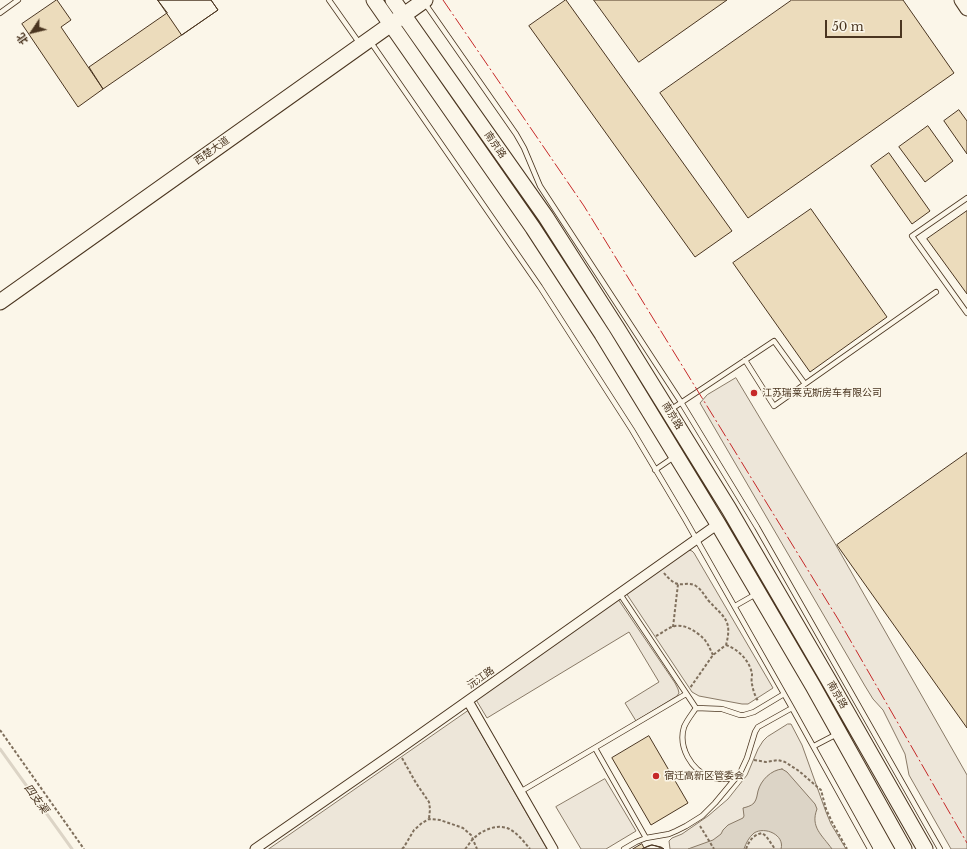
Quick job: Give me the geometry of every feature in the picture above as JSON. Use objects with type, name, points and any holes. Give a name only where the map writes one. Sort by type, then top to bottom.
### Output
[{"type":"main road","name":"南京路","points":[[374,0],[412,9],[533,228],[602,334],[718,524],[813,686],[904,849]]},
{"type":"main road","name":"南京路","points":[[392,0],[412,9],[617,328],[729,509],[925,849]]},
{"type":"main road","name":"西楚大道","points":[[0,302],[412,9]]},
{"type":"street","points":[[961,0],[967,9]]},
{"type":"street","name":"沅江路","points":[[255,849],[659,567],[718,524]]},
{"type":"street","points":[[468,701],[553,849]]},
{"type":"lane","points":[[0,13],[18,0]]},
{"type":"lane","points":[[329,0],[365,43],[540,287],[632,430],[735,606],[870,849]]},
{"type":"lane","points":[[412,9],[516,134],[524,148],[540,186],[681,402],[757,527],[940,849]]},
{"type":"lane","points":[[966,200],[912,236],[967,313]]},
{"type":"lane","points":[[745,360],[774,406],[936,292]]},
{"type":"lane","points":[[668,411],[774,341],[805,384]]},
{"type":"lane","points":[[655,470],[676,456]]},
{"type":"lane","points":[[735,606],[758,592]]},
{"type":"lane","points":[[620,594],[696,708]]},
{"type":"lane","points":[[520,792],[686,694]]},
{"type":"lane","points":[[696,708],[722,709],[744,715],[754,712],[784,694]]},
{"type":"lane","points":[[696,708],[685,725],[682,734],[686,754],[690,762],[711,778],[735,779]]},
{"type":"lane","points":[[624,849],[646,838],[670,834],[702,816],[716,803],[740,773],[758,727],[792,708]]},
{"type":"lane","points":[[814,746],[839,732]]},
{"type":"lane","points":[[595,748],[646,838]]},
{"type":"path","points":[[659,567],[670,579],[678,584],[692,584],[699,588],[707,599],[725,617],[728,627],[729,632],[726,644],[716,651],[686,694]]},
{"type":"path","points":[[673,627],[678,584]]},
{"type":"path","points":[[650,639],[673,627],[682,626],[693,630],[704,638],[713,655]]},
{"type":"path","points":[[726,644],[741,655],[749,666],[752,675],[753,688],[761,708]]},
{"type":"path","points":[[0,730],[84,849]]},
{"type":"path","points":[[398,750],[425,795],[430,809],[429,819]]},
{"type":"path","points":[[747,758],[760,762],[778,760],[794,766],[820,790],[826,809],[847,849]]},
{"type":"path","points":[[402,849],[414,830],[429,819],[440,820],[463,828],[471,835],[477,849]]},
{"type":"path","points":[[696,820],[714,849]]},
{"type":"path","points":[[465,849],[473,839],[489,828],[498,826],[508,828],[519,836],[530,849]]},
{"type":"path","points":[[746,849],[752,838],[757,834],[762,833],[766,836],[775,849]]},
{"type":"shaded area","points":[[736,378],[833,540],[967,775],[967,849],[951,849],[909,775],[905,754],[883,710],[873,699],[865,686],[700,403],[707,395]]},
{"type":"shaded area","points":[[689,550],[694,553],[773,688],[748,704],[699,696],[692,692],[626,593]]},
{"type":"shaded area","points":[[618,599],[675,683],[679,693],[677,696],[636,721],[625,703],[659,682],[629,632],[487,718],[475,698]]},
{"type":"shaded area","points":[[468,711],[547,849],[269,849]]},
{"type":"shaded area","points":[[788,724],[791,724],[802,745],[831,824],[846,849],[670,849],[669,841],[672,838],[682,834],[708,816],[728,799],[747,775],[763,741]]},
{"type":"shaded area","points":[[782,769],[787,772],[815,804],[817,809],[815,815],[816,826],[832,849],[781,849],[780,840],[777,836],[768,831],[758,831],[748,840],[744,849],[688,849],[713,840],[721,834],[728,825],[743,818],[743,808],[754,803],[759,787],[764,779],[774,771]]},
{"type":"shaded area","points":[[605,779],[636,831],[606,849],[581,849],[556,807]]},
{"type":"building","points":[[57,0],[71,20],[61,27],[103,89],[78,107],[22,24]]},
{"type":"building","points":[[158,0],[211,0],[218,10],[103,89],[89,67],[167,13]]},
{"type":"building","points":[[158,0],[211,0],[218,10],[182,35]]},
{"type":"building","points":[[566,0],[732,231],[695,257],[529,26]]},
{"type":"building","points":[[594,0],[727,0],[639,62]]},
{"type":"building","points":[[792,0],[903,0],[954,73],[748,218],[660,93]]},
{"type":"building","points":[[959,110],[967,121],[967,154],[944,121]]},
{"type":"building","points":[[928,126],[953,161],[925,182],[899,147]]},
{"type":"building","points":[[889,153],[930,211],[912,224],[871,166]]},
{"type":"building","points":[[811,209],[887,317],[810,372],[733,263]]},
{"type":"building","points":[[967,211],[967,294],[927,239]]},
{"type":"building","points":[[967,453],[967,728],[837,545]]},
{"type":"building","points":[[649,736],[688,803],[651,825],[612,758]]},
{"type":"building","points":[[642,844],[644,848],[652,845],[664,849],[633,849]]},
{"type":"building","points":[[652,845],[661,847],[664,849],[642,849]]},
{"type":"waterway","name":"四支渠","points":[[0,749],[72,849]]},
{"type":"power","points":[[443,0],[584,206],[838,619],[967,843]]},
{"type":"place","name":"江苏瑞莱克斯房车有限公司","points":[[754,393]]},
{"type":"place","name":"宿迁高新区管委会","points":[[656,776]]}]
